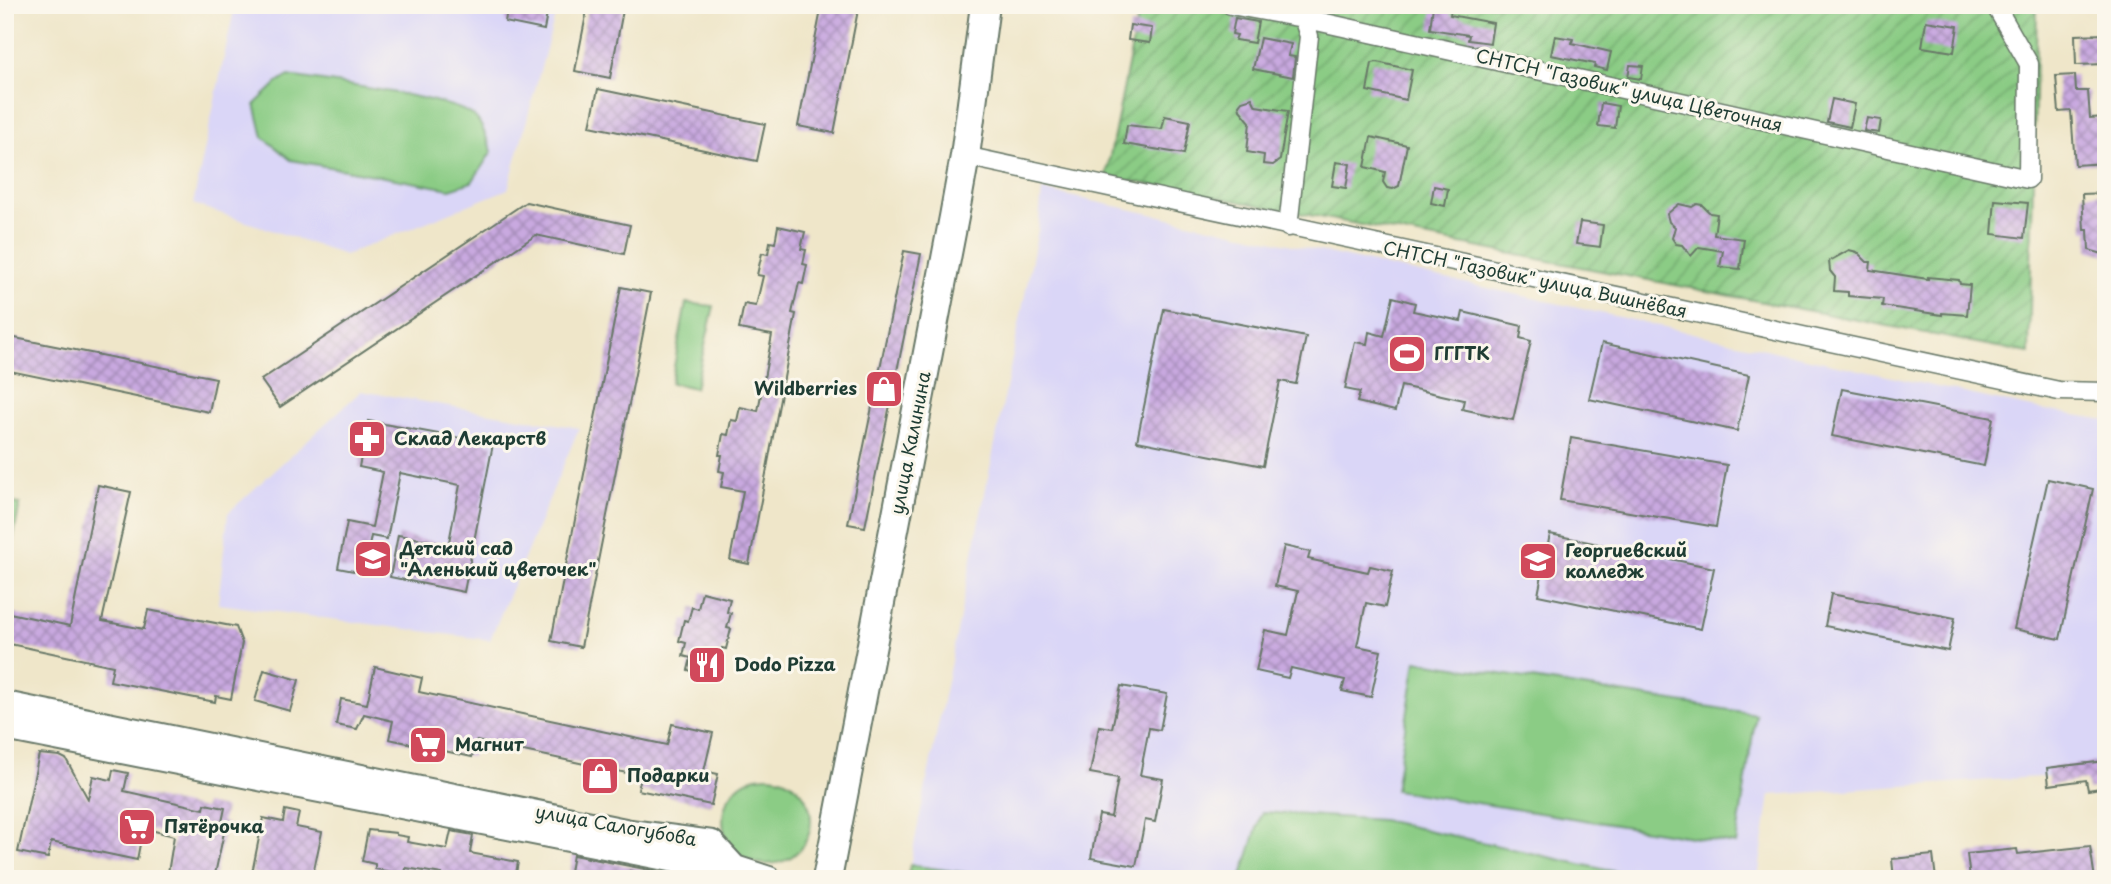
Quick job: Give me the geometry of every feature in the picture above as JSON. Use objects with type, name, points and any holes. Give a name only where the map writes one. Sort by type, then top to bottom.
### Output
[{"type":"main road","name":"улица Калинина","points":[[827,879],[965,156],[985,5]]},
{"type":"street","name":"СНТСН \"Газовик\" улица Цветочная","points":[[1231,5],[1304,11],[2028,180],[2029,64],[1995,5]]},
{"type":"street","points":[[1288,226],[1309,36],[1304,11]]},
{"type":"street","name":"СНТСН \"Газовик\" улица Вишнёвая","points":[[965,156],[2059,391],[2106,392]]},
{"type":"street","name":"улица Салогубова","points":[[5,704],[630,832],[712,843],[735,868]]},
{"type":"street","name":"улица Салогубова","points":[[5,728],[711,867],[735,868]]},
{"type":"street","points":[[735,868],[769,879]]},
{"type":"shaded area","points":[[235,5],[558,5],[508,189],[345,255],[193,204]]},
{"type":"shaded area","name":"Георгиевский колледж","points":[[1042,190],[2037,409],[2106,420],[2106,703],[2098,773],[1770,795],[1758,879],[1647,879],[1382,820],[1359,879],[1007,879],[910,865],[1038,230]]},
{"type":"shaded area","name":"Детский сад \"Аленький цветочек\"","points":[[361,391],[579,428],[490,640],[218,604],[228,513]]},
{"type":"green space","points":[[1140,5],[2037,5],[2029,353],[1106,176]]},
{"type":"green space","points":[[289,76],[416,97],[462,110],[478,120],[492,151],[472,182],[450,189],[291,160],[263,137],[255,104],[277,83]]},
{"type":"green space","points":[[686,303],[714,306],[695,388],[671,383]]},
{"type":"green space","points":[[5,502],[20,504],[9,559],[5,558]]},
{"type":"green space","points":[[1416,661],[1756,714],[1736,844],[1395,790]]},
{"type":"green space","points":[[767,776],[792,783],[804,795],[811,820],[804,845],[792,857],[767,864],[742,857],[730,845],[723,820],[730,795],[742,783]]},
{"type":"green space","points":[[1262,812],[1382,820],[1647,879],[1241,879]]},
{"type":"green space","points":[[910,865],[1007,879],[907,879]]},
{"type":"building","points":[[508,5],[525,5],[524,9],[547,13],[544,30],[505,22]]},
{"type":"building","points":[[588,5],[624,5],[610,78],[575,71]]},
{"type":"building","points":[[822,5],[859,5],[834,133],[798,126]]},
{"type":"building","points":[[1433,6],[1451,9],[1450,15],[1493,23],[1490,43],[1468,40],[1469,35],[1430,29]]},
{"type":"building","points":[[1235,18],[1258,22],[1254,43],[1235,40],[1237,35],[1232,34]]},
{"type":"building","points":[[1926,21],[1958,26],[1954,52],[1922,47]]},
{"type":"building","points":[[1130,25],[1152,28],[1150,43],[1128,40]]},
{"type":"building","points":[[2106,34],[2106,64],[2076,65],[2075,35]]},
{"type":"building","points":[[1555,36],[1611,52],[1607,70],[1594,67],[1595,64],[1551,55]]},
{"type":"building","points":[[1260,38],[1291,44],[1288,56],[1295,57],[1293,77],[1253,69]]},
{"type":"building","points":[[1372,63],[1412,70],[1406,100],[1367,91]]},
{"type":"building","points":[[1630,65],[1643,66],[1641,79],[1628,77]]},
{"type":"building","points":[[2075,75],[2076,91],[2088,91],[2090,118],[2106,117],[2106,163],[2075,165],[2071,111],[2059,112],[2056,76]]},
{"type":"building","points":[[598,89],[765,124],[757,161],[590,126]]},
{"type":"building","points":[[1252,98],[1256,106],[1288,111],[1280,160],[1273,165],[1263,164],[1264,155],[1247,152],[1250,122],[1239,105]]},
{"type":"building","points":[[1832,99],[1855,104],[1850,127],[1827,122]]},
{"type":"building","points":[[1601,103],[1618,106],[1615,128],[1598,126]]},
{"type":"building","points":[[1165,116],[1190,121],[1184,154],[1124,144],[1127,125],[1162,129]]},
{"type":"building","points":[[1867,118],[1881,120],[1879,133],[1864,131]]},
{"type":"building","points":[[1371,137],[1407,145],[1399,186],[1393,189],[1387,188],[1383,182],[1385,172],[1365,167]]},
{"type":"building","points":[[1336,162],[1350,164],[1346,188],[1332,186]]},
{"type":"building","points":[[1434,186],[1448,189],[1445,206],[1431,203]]},
{"type":"building","points":[[2106,193],[2106,255],[2089,250],[2088,230],[2084,230],[2082,194]]},
{"type":"building","points":[[1995,200],[2028,203],[2024,238],[1992,234]]},
{"type":"building","points":[[526,202],[630,225],[624,254],[536,235],[280,407],[261,380]]},
{"type":"building","points":[[1679,204],[1692,207],[1702,205],[1710,213],[1717,214],[1714,235],[1744,239],[1740,269],[1720,267],[1723,251],[1699,247],[1691,256],[1682,245],[1676,244],[1672,238],[1675,227],[1669,222],[1667,214]]},
{"type":"building","points":[[1580,222],[1603,225],[1600,247],[1576,244]]},
{"type":"building","points":[[778,226],[805,232],[801,249],[806,250],[803,264],[807,265],[803,284],[799,283],[792,313],[796,314],[749,564],[730,560],[743,491],[721,487],[724,472],[719,471],[722,455],[719,455],[723,434],[728,435],[731,420],[737,421],[740,407],[758,411],[772,335],[739,329],[744,304],[756,306],[763,276],[757,275],[762,253],[768,254],[770,242],[775,243]]},
{"type":"building","points":[[1849,250],[1871,262],[1870,270],[1928,279],[1959,280],[1960,284],[1970,285],[1967,315],[1942,315],[1882,306],[1883,299],[1848,296],[1848,292],[1834,291],[1835,277],[1830,271],[1829,261]]},
{"type":"building","name":"Wildberries","points":[[904,251],[921,254],[865,527],[848,524]]},
{"type":"building","points":[[621,287],[651,293],[581,647],[551,641]]},
{"type":"building","points":[[1393,297],[1415,303],[1413,311],[1461,321],[1463,312],[1522,326],[1520,338],[1531,341],[1513,420],[1462,409],[1464,400],[1401,386],[1395,411],[1357,402],[1360,392],[1345,389],[1355,342],[1367,344],[1369,332],[1384,336]]},
{"type":"building","points":[[1164,309],[1306,337],[1296,384],[1280,381],[1263,466],[1137,441]]},
{"type":"building","points":[[5,336],[216,378],[209,412],[5,370]]},
{"type":"building","points":[[1602,343],[1749,375],[1737,431],[1589,399]]},
{"type":"building","points":[[1842,389],[1993,418],[1984,466],[1832,436]]},
{"type":"building","points":[[368,421],[493,444],[464,592],[390,577],[398,535],[447,544],[449,542],[460,485],[400,473],[387,539],[371,536],[364,573],[338,568],[347,522],[372,527],[383,472],[359,467]]},
{"type":"building","points":[[1571,438],[1727,465],[1716,527],[1560,500]]},
{"type":"building","points":[[2048,479],[2093,489],[2060,639],[2014,629]]},
{"type":"building","points":[[98,485],[131,492],[102,621],[144,629],[148,610],[236,627],[242,643],[231,699],[216,696],[215,702],[110,681],[113,666],[5,643],[5,612],[70,626]]},
{"type":"building","points":[[1550,534],[1714,568],[1701,629],[1538,595]]},
{"type":"building","points":[[1284,546],[1310,552],[1308,559],[1368,572],[1370,566],[1393,571],[1385,607],[1366,603],[1357,646],[1381,651],[1371,697],[1342,691],[1345,680],[1291,668],[1288,678],[1256,671],[1265,630],[1288,635],[1298,591],[1275,586]]},
{"type":"building","points":[[702,592],[730,599],[727,612],[731,613],[727,628],[731,629],[726,649],[722,648],[718,661],[715,660],[711,676],[688,670],[691,658],[683,656],[686,643],[679,641],[684,620],[688,621],[692,607],[698,609]]},
{"type":"building","points":[[1831,594],[1955,618],[1948,651],[1825,626]]},
{"type":"building","points":[[375,667],[422,678],[419,692],[667,745],[672,724],[713,733],[704,771],[718,774],[711,805],[638,790],[641,776],[476,741],[472,757],[389,739],[393,721],[364,714],[357,729],[336,725],[341,699],[367,704]]},
{"type":"building","points":[[264,670],[299,680],[290,711],[255,701]]},
{"type":"building","points":[[1121,686],[1167,694],[1160,730],[1149,728],[1140,775],[1163,779],[1155,822],[1145,820],[1136,866],[1091,858],[1099,815],[1111,817],[1118,778],[1090,773],[1099,726],[1112,728]]},
{"type":"building","points":[[39,754],[66,759],[88,799],[93,776],[111,780],[113,770],[128,773],[124,791],[204,809],[205,804],[225,808],[222,822],[226,823],[214,879],[167,879],[174,836],[143,828],[137,860],[51,842],[48,858],[18,852]]},
{"type":"building","points":[[2106,761],[2106,787],[2088,790],[2086,780],[2049,785],[2047,768]]},
{"type":"building","points":[[285,810],[299,813],[296,827],[322,832],[312,879],[279,879],[252,873],[263,818],[283,822]]},
{"type":"building","points":[[368,830],[396,833],[408,837],[407,842],[447,849],[451,831],[473,835],[470,853],[518,862],[515,879],[441,879],[442,874],[406,868],[405,874],[375,869],[375,864],[362,861]]},
{"type":"building","points":[[2090,846],[2095,879],[1970,879],[1967,854],[2017,849],[2018,854]]},
{"type":"building","points":[[573,855],[655,871],[654,875],[630,871],[629,879],[569,877]]},
{"type":"building","points":[[1933,855],[1936,879],[1894,879],[1892,859]]},
{"type":"place","name":"ГГГТК","points":[[1407,354]]},
{"type":"place","name":"Wildberries","points":[[884,389]]},
{"type":"place","name":"Склад Лекарств","points":[[367,439]]},
{"type":"place","name":"Детский сад \"Аленький цветочек\"","points":[[373,559]]},
{"type":"place","name":"Георгиевский колледж","points":[[1538,561]]},
{"type":"place","name":"Dodo Pizza","points":[[707,665]]},
{"type":"place","name":"Магнит","points":[[428,745]]},
{"type":"place","name":"Подарки","points":[[600,776]]},
{"type":"place","name":"Пятёрочка","points":[[137,827]]}]
